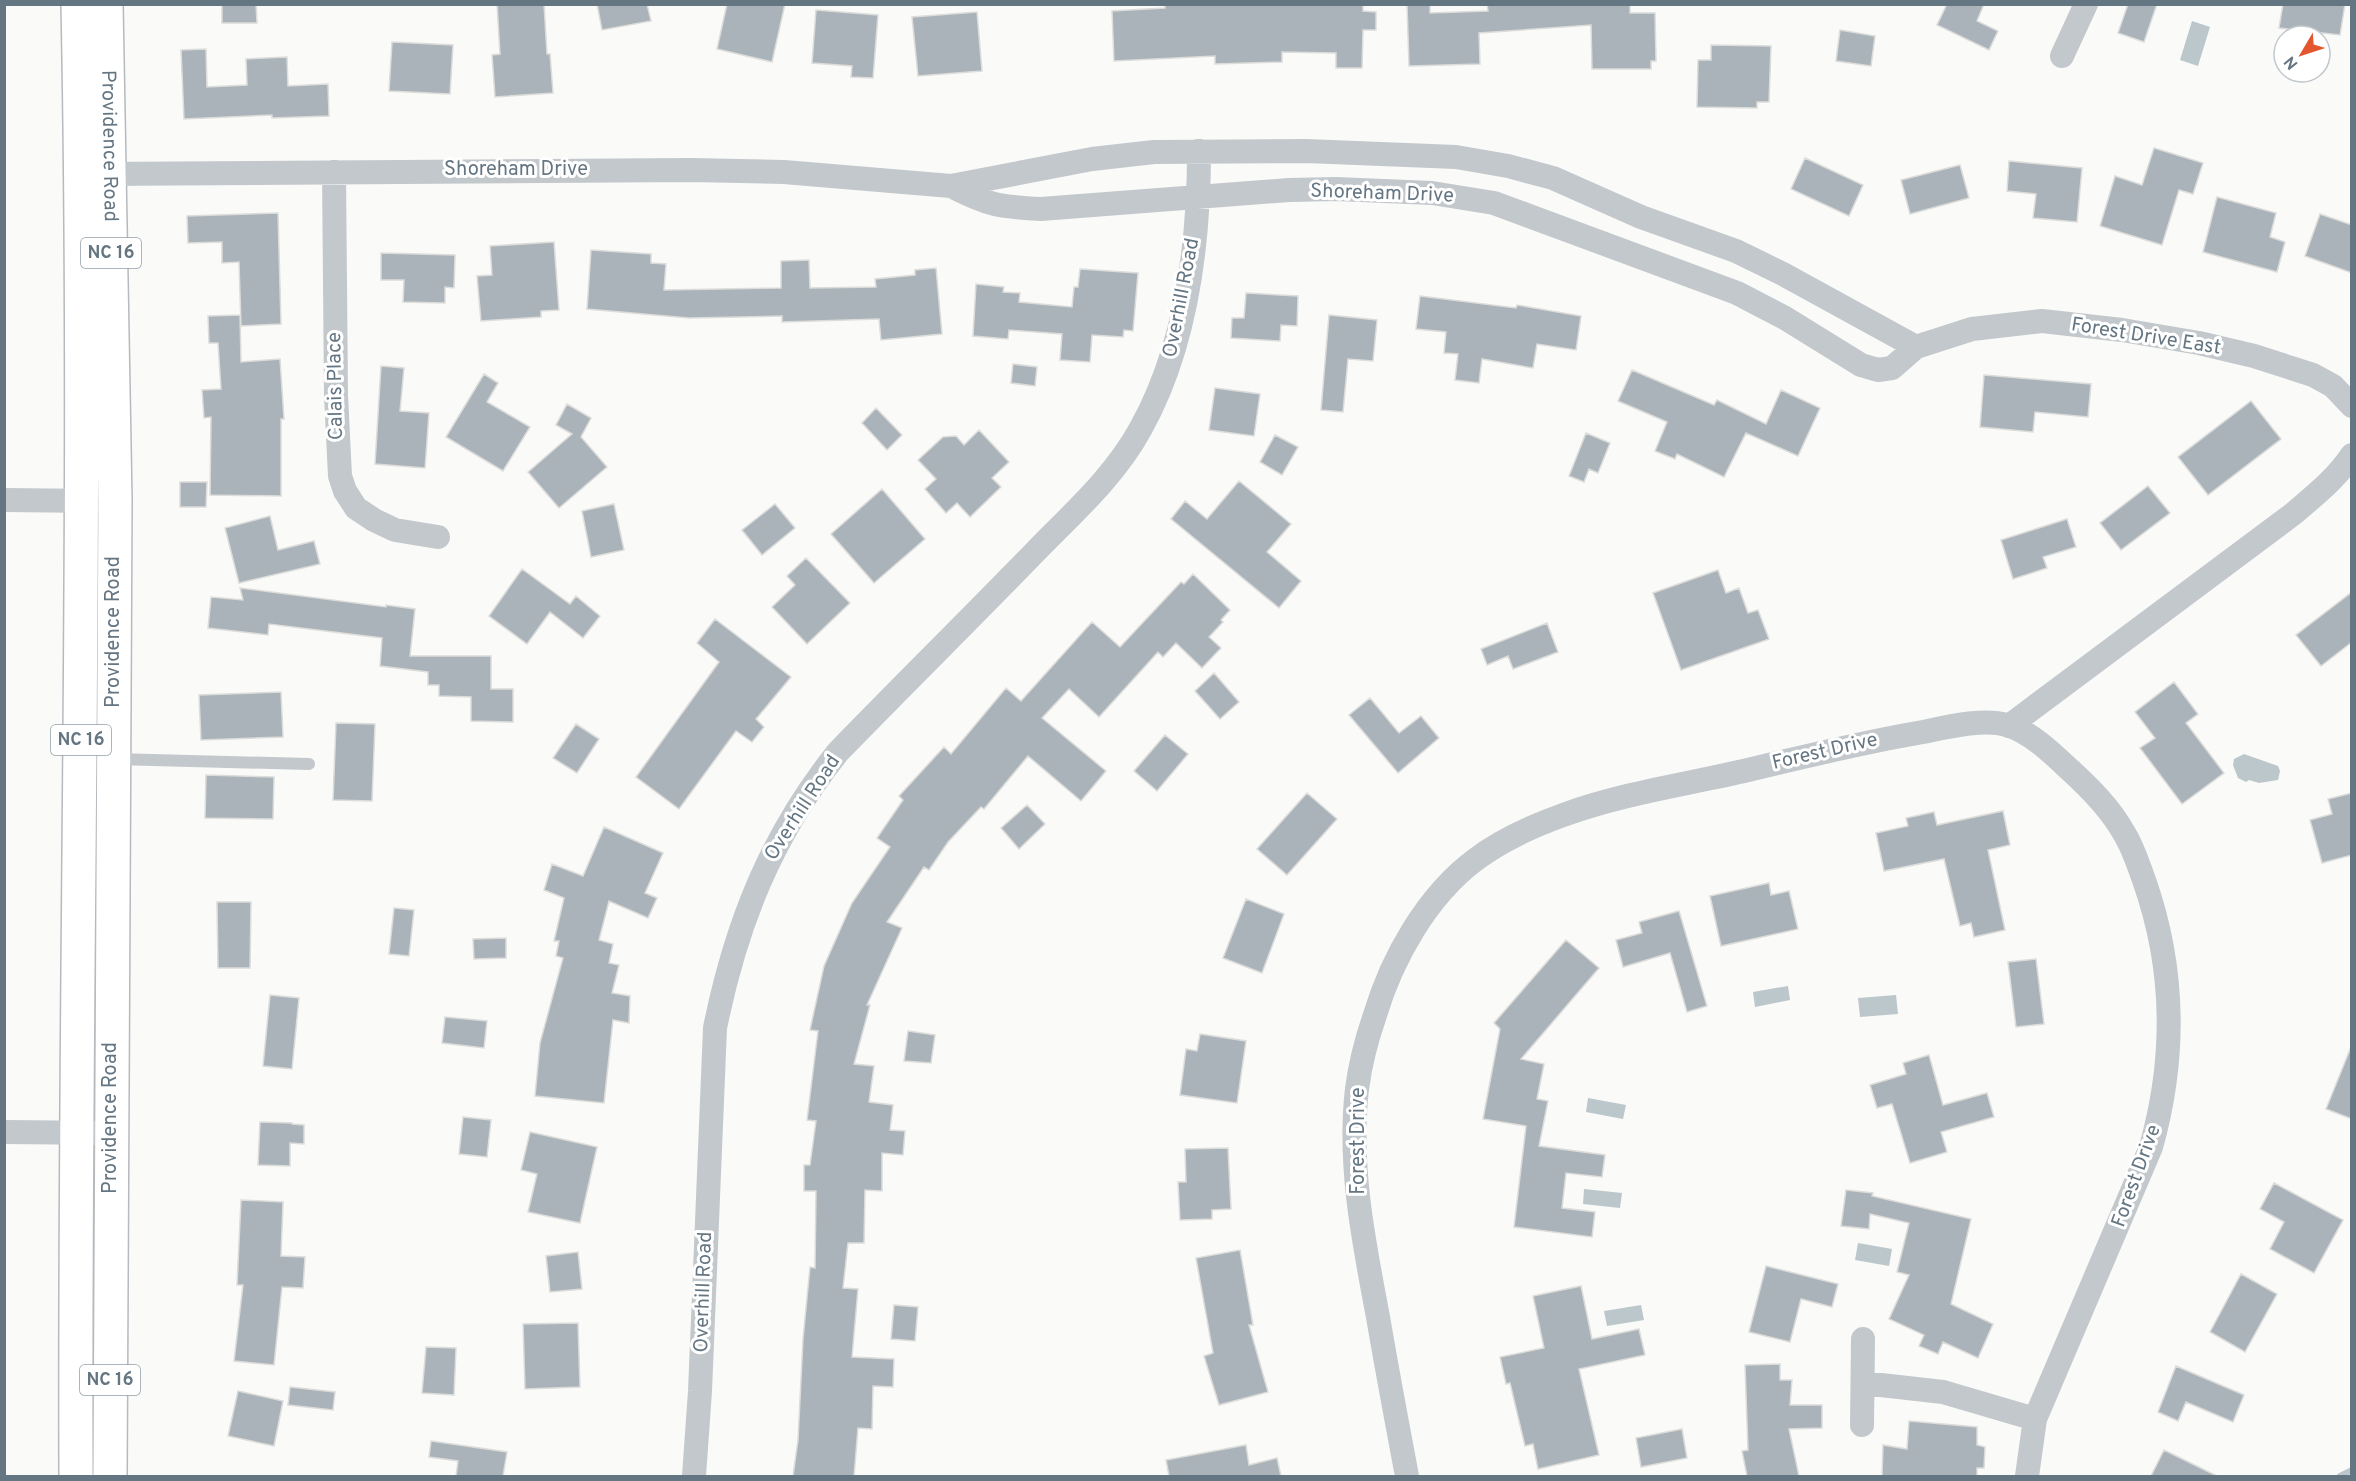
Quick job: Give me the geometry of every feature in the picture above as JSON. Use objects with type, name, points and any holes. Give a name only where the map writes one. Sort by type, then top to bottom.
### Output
[{"type":"main road","name":"Providence Road","points":[[78,4],[96,174],[115,501],[110,1476]]},
{"type":"main road","name":"Providence Road","points":[[76,1476],[75,1133],[83,501],[96,174],[106,4]]},
{"type":"street","points":[[2062,56],[2086,4]]},
{"type":"street","name":"Overhill Road","points":[[694,1476],[700,1391],[715,1028],[728,971],[749,903],[780,840],[820,775],[838,752],[1101,484],[1132,443],[1154,403],[1179,333],[1199,198],[1199,151]]},
{"type":"street","name":"Shoreham Drive","points":[[96,174],[691,170],[784,172],[951,186],[1102,158],[1154,152],[1375,152],[1436,156],[1466,159],[1530,172],[1582,190],[1641,218],[1736,252],[1922,345],[1893,368],[1878,370],[1861,365],[1785,318],[1737,293],[1494,203],[1461,196],[1432,192],[1289,190],[1041,209],[1002,207],[977,200],[951,186]]},
{"type":"street","name":"Calais Place","points":[[334,172],[336,395],[340,476],[345,491],[356,508],[374,520],[395,530],[438,537]]},
{"type":"street","name":"Forest Drive East","points":[[1922,345],[1972,330],[2042,321],[2122,330],[2199,343],[2313,375],[2333,386],[2352,406]]},
{"type":"street","points":[[2009,726],[2293,514],[2326,486],[2352,455]]},
{"type":"street","points":[[4,500],[115,501]]},
{"type":"street","name":"Forest Drive","points":[[1407,1476],[1360,1212],[1355,1112],[1357,1084],[1374,1016],[1385,986],[1407,942],[1439,895],[1476,859],[1514,836],[1565,814],[1610,801],[1885,738],[1954,726],[1996,722],[2009,726],[2048,750],[2085,783],[2107,807],[2125,834],[2151,900],[2168,981],[2170,1020],[2169,1057],[2159,1119],[2151,1147],[2035,1419],[2027,1476]]},
{"type":"street","points":[[4,1132],[111,1133]]},
{"type":"street","points":[[1862,1425],[1863,1339]]},
{"type":"street","points":[[1863,1383],[1943,1392],[2035,1419]]},
{"type":"lane","points":[[114,759],[309,764]]},
{"type":"shaded area","points":[[2192,21],[2210,27],[2198,66],[2180,60]]},
{"type":"shaded area","points":[[2244,754],[2278,766],[2280,771],[2278,780],[2259,783],[2249,780],[2246,782],[2238,778],[2233,765],[2234,759]]},
{"type":"shaded area","points":[[1788,986],[1790,1000],[1755,1007],[1753,992]]},
{"type":"shaded area","points":[[1896,995],[1898,1014],[1860,1017],[1858,998]]},
{"type":"shaded area","points":[[1588,1098],[1626,1105],[1623,1119],[1586,1112]]},
{"type":"shaded area","points":[[1584,1189],[1622,1193],[1620,1208],[1583,1204]]},
{"type":"shaded area","points":[[1858,1243],[1892,1249],[1889,1266],[1855,1260]]},
{"type":"shaded area","points":[[1641,1305],[1644,1320],[1607,1326],[1604,1311]]},
{"type":"building","points":[[222,4],[256,4],[257,23],[222,23]]},
{"type":"building","points":[[497,4],[544,4],[547,54],[550,54],[553,93],[495,97],[492,55],[500,54]]},
{"type":"building","points":[[597,4],[647,4],[651,21],[602,30]]},
{"type":"building","points":[[727,4],[785,4],[772,62],[717,49]]},
{"type":"building","points":[[1165,4],[1363,4],[1363,11],[1376,12],[1376,30],[1363,30],[1362,68],[1336,68],[1336,53],[1282,52],[1282,62],[1215,64],[1215,56],[1114,61],[1112,11],[1165,8]]},
{"type":"building","points":[[1407,4],[1430,4],[1430,13],[1488,11],[1487,4],[1630,4],[1630,13],[1655,13],[1656,61],[1651,61],[1651,69],[1592,69],[1591,25],[1479,33],[1480,64],[1409,66]]},
{"type":"building","points":[[1947,4],[1984,4],[1977,21],[1998,31],[1989,50],[1937,25]]},
{"type":"building","points":[[2128,4],[2157,4],[2144,42],[2118,33]]},
{"type":"building","points":[[2283,4],[2345,4],[2340,35],[2332,34],[2332,24],[2280,24]]},
{"type":"building","points":[[816,10],[878,15],[873,78],[851,77],[852,66],[812,63]]},
{"type":"building","points":[[977,12],[982,71],[918,76],[912,17]]},
{"type":"building","points":[[1840,30],[1875,36],[1871,66],[1836,61]]},
{"type":"building","points":[[392,42],[453,45],[450,94],[389,91]]},
{"type":"building","points":[[1711,45],[1771,46],[1769,102],[1757,102],[1757,108],[1697,107],[1698,60],[1711,60]]},
{"type":"building","points":[[206,49],[207,87],[247,85],[246,59],[287,57],[288,86],[328,84],[329,116],[272,118],[272,115],[184,119],[181,50]]},
{"type":"building","points":[[2154,148],[2203,163],[2193,194],[2179,190],[2162,245],[2100,226],[2115,176],[2142,185]]},
{"type":"building","points":[[1805,158],[1863,185],[1849,216],[1791,189]]},
{"type":"building","points":[[2009,161],[2082,168],[2077,222],[2033,218],[2036,194],[2007,191]]},
{"type":"building","points":[[1960,165],[1969,198],[1910,214],[1901,180]]},
{"type":"building","points":[[2217,197],[2276,213],[2270,237],[2285,242],[2277,272],[2203,252]]},
{"type":"building","points":[[278,213],[281,324],[241,326],[239,262],[222,263],[222,242],[188,243],[187,216]]},
{"type":"building","points":[[2320,214],[2352,225],[2352,273],[2305,256]]},
{"type":"building","points":[[554,242],[559,310],[541,311],[541,317],[481,321],[477,276],[492,275],[490,246]]},
{"type":"building","points":[[591,250],[651,254],[651,263],[666,264],[664,290],[781,288],[781,261],[809,260],[810,288],[876,287],[875,279],[915,275],[915,270],[936,268],[942,334],[881,340],[879,319],[782,322],[782,316],[689,318],[587,309]]},
{"type":"building","points":[[381,253],[455,255],[454,288],[445,287],[445,303],[403,302],[404,280],[381,280]]},
{"type":"building","points":[[1080,269],[1138,273],[1133,331],[1124,330],[1123,337],[1092,335],[1090,362],[1060,360],[1062,334],[1009,330],[1008,339],[973,336],[976,284],[1004,287],[1003,292],[1020,293],[1019,302],[1072,307],[1074,287],[1078,287]]},
{"type":"building","points":[[1246,293],[1298,296],[1297,326],[1281,325],[1280,341],[1231,338],[1232,318],[1244,318]]},
{"type":"building","points":[[1420,296],[1516,308],[1517,305],[1581,316],[1576,350],[1537,344],[1533,368],[1482,359],[1479,383],[1455,380],[1458,354],[1444,353],[1446,332],[1416,329]]},
{"type":"building","points":[[240,315],[241,362],[280,359],[284,419],[281,419],[281,496],[210,495],[211,417],[204,418],[202,390],[221,389],[218,343],[209,343],[208,316]]},
{"type":"building","points":[[1329,315],[1377,320],[1373,361],[1348,359],[1343,412],[1321,410]]},
{"type":"building","points":[[1013,364],[1037,367],[1035,386],[1011,383]]},
{"type":"building","points":[[381,366],[404,368],[400,411],[429,413],[425,468],[375,464]]},
{"type":"building","points":[[1632,370],[1714,405],[1717,400],[1766,424],[1781,390],[1820,408],[1798,456],[1746,433],[1724,477],[1677,454],[1675,459],[1655,451],[1667,422],[1618,401]]},
{"type":"building","points":[[484,374],[498,383],[487,402],[530,427],[503,471],[446,437]]},
{"type":"building","points":[[1984,375],[2091,384],[2088,417],[2035,412],[2033,432],[1980,427]]},
{"type":"building","points":[[1215,388],[1260,394],[1254,436],[1209,430]]},
{"type":"building","points":[[2251,401],[2281,439],[2208,495],[2178,457]]},
{"type":"building","points":[[567,404],[591,418],[581,437],[607,467],[559,508],[528,472],[572,434],[556,425]]},
{"type":"building","points":[[876,408],[902,435],[887,450],[862,423]]},
{"type":"building","points":[[979,430],[1009,462],[992,478],[1001,487],[970,517],[957,503],[946,513],[925,489],[936,479],[918,460],[943,437],[956,436],[964,445]]},
{"type":"building","points":[[1586,433],[1610,443],[1598,473],[1589,469],[1584,482],[1569,476]]},
{"type":"building","points":[[1275,435],[1298,447],[1282,475],[1260,462]]},
{"type":"building","points":[[1239,481],[1291,524],[1267,552],[1301,581],[1279,608],[1171,519],[1185,501],[1207,519]]},
{"type":"building","points":[[180,482],[207,482],[206,507],[180,507]]},
{"type":"building","points":[[2148,486],[2170,513],[2121,550],[2100,523]]},
{"type":"building","points":[[882,489],[925,539],[874,583],[831,534]]},
{"type":"building","points":[[614,504],[624,550],[591,557],[582,511]]},
{"type":"building","points":[[775,504],[795,528],[762,555],[742,530]]},
{"type":"building","points":[[270,516],[278,550],[314,541],[320,564],[239,583],[225,528]]},
{"type":"building","points":[[2067,519],[2076,547],[2043,557],[2047,568],[2013,579],[2001,540]]},
{"type":"building","points":[[806,558],[850,603],[807,644],[772,607],[795,585],[787,576]]},
{"type":"building","points":[[522,569],[570,604],[576,596],[600,616],[583,638],[550,612],[527,644],[489,616]]},
{"type":"building","points":[[1718,570],[1726,593],[1739,588],[1748,613],[1758,610],[1769,639],[1681,670],[1653,593]]},
{"type":"building","points":[[1193,574],[1230,610],[1221,620],[1223,622],[1209,637],[1221,648],[1202,668],[1176,643],[1163,657],[1158,652],[1099,717],[1069,689],[1042,718],[1106,771],[1081,801],[1028,756],[984,809],[981,807],[948,842],[929,870],[924,867],[887,922],[902,928],[867,1005],[870,1005],[854,1064],[874,1066],[869,1102],[893,1105],[890,1130],[905,1131],[903,1155],[882,1153],[882,1191],[865,1190],[864,1243],[848,1243],[843,1288],[858,1289],[852,1357],[894,1359],[893,1387],[873,1386],[872,1429],[858,1428],[854,1476],[793,1476],[798,1440],[803,1339],[810,1267],[815,1268],[816,1191],[804,1191],[804,1165],[810,1165],[816,1121],[807,1120],[818,1031],[810,1030],[824,966],[852,903],[890,847],[877,838],[903,800],[899,796],[944,747],[951,754],[1006,688],[1021,701],[1092,622],[1120,647],[1181,582],[1184,584]]},
{"type":"building","points":[[240,588],[415,609],[410,656],[491,656],[491,689],[513,689],[513,722],[471,721],[471,697],[439,696],[439,685],[428,685],[428,672],[380,666],[382,638],[269,624],[268,635],[208,628],[211,597],[243,600]]},
{"type":"building","points":[[2352,592],[2352,642],[2321,666],[2296,635]]},
{"type":"building","points":[[715,619],[791,677],[756,719],[764,727],[752,742],[736,731],[679,809],[636,777],[719,662],[697,643]]},
{"type":"building","points":[[1547,623],[1558,652],[1513,669],[1508,656],[1487,665],[1481,649]]},
{"type":"building","points":[[1214,673],[1239,702],[1220,719],[1195,691]]},
{"type":"building","points":[[2174,682],[2198,714],[2186,723],[2224,773],[2182,804],[2140,748],[2155,738],[2135,712]]},
{"type":"building","points":[[281,692],[283,737],[201,740],[199,695]]},
{"type":"building","points":[[1370,698],[1399,733],[1421,716],[1439,738],[1398,773],[1349,715]]},
{"type":"building","points":[[336,723],[375,724],[372,801],[333,800]]},
{"type":"building","points":[[576,724],[599,739],[577,773],[553,758]]},
{"type":"building","points":[[1165,735],[1188,754],[1157,791],[1134,771]]},
{"type":"building","points":[[206,775],[274,777],[273,819],[205,818]]},
{"type":"building","points":[[1307,793],[1337,819],[1287,875],[1257,849]]},
{"type":"building","points":[[2352,793],[2352,855],[2322,863],[2310,820],[2332,814],[2328,799]]},
{"type":"building","points":[[1027,805],[1045,824],[1019,849],[1001,828]]},
{"type":"building","points":[[2003,811],[2010,845],[1988,850],[2005,930],[1974,937],[1971,923],[1960,926],[1944,859],[1884,871],[1876,833],[1908,826],[1906,818],[1934,812],[1937,825]]},
{"type":"building","points":[[604,827],[663,853],[645,893],[657,898],[648,918],[609,901],[599,940],[613,944],[609,963],[619,965],[612,993],[630,996],[629,1023],[613,1020],[604,1103],[535,1096],[540,1043],[563,958],[556,956],[559,941],[554,941],[564,898],[544,890],[552,864],[583,876]]},
{"type":"building","points":[[1769,883],[1771,895],[1789,891],[1798,929],[1721,946],[1710,896]]},
{"type":"building","points":[[1246,899],[1284,914],[1262,973],[1223,958]]},
{"type":"building","points":[[217,902],[251,902],[250,968],[218,968]]},
{"type":"building","points":[[394,908],[414,910],[409,956],[389,954]]},
{"type":"building","points":[[1679,911],[1707,1006],[1687,1012],[1670,953],[1623,967],[1616,940],[1642,933],[1639,922]]},
{"type":"building","points":[[506,938],[506,958],[474,959],[473,939]]},
{"type":"building","points":[[1566,940],[1599,968],[1521,1059],[1544,1064],[1537,1099],[1548,1101],[1539,1146],[1605,1155],[1602,1177],[1566,1173],[1562,1208],[1595,1212],[1592,1237],[1514,1227],[1526,1126],[1483,1119],[1500,1029],[1494,1023]]},
{"type":"building","points":[[2036,959],[2044,1024],[2016,1027],[2008,962]]},
{"type":"building","points":[[270,995],[299,998],[292,1069],[263,1066]]},
{"type":"building","points":[[445,1017],[487,1021],[484,1048],[442,1043]]},
{"type":"building","points":[[908,1031],[935,1035],[931,1063],[904,1061]]},
{"type":"building","points":[[1200,1034],[1246,1041],[1237,1103],[1180,1095],[1186,1049],[1197,1051]]},
{"type":"building","points":[[2352,1047],[2352,1119],[2326,1109]]},
{"type":"building","points":[[1929,1055],[1943,1105],[1987,1093],[1994,1117],[1941,1132],[1947,1152],[1910,1163],[1892,1104],[1877,1108],[1870,1085],[1906,1074],[1903,1063]]},
{"type":"building","points":[[463,1117],[491,1120],[487,1157],[459,1154]]},
{"type":"building","points":[[260,1122],[304,1125],[304,1144],[290,1143],[290,1166],[258,1165]]},
{"type":"building","points":[[530,1132],[597,1147],[580,1223],[528,1212],[537,1174],[521,1170]]},
{"type":"building","points":[[1228,1148],[1231,1209],[1212,1210],[1212,1219],[1180,1220],[1178,1182],[1186,1182],[1185,1149]]},
{"type":"building","points":[[2274,1183],[2343,1220],[2314,1273],[2270,1249],[2284,1222],[2260,1209]]},
{"type":"building","points":[[1846,1190],[1873,1193],[1872,1196],[1971,1219],[1951,1304],[1993,1324],[1978,1358],[1943,1342],[1938,1354],[1919,1346],[1924,1335],[1889,1319],[1909,1275],[1897,1272],[1909,1223],[1870,1214],[1869,1229],[1841,1226]]},
{"type":"building","points":[[241,1200],[283,1202],[281,1256],[305,1257],[303,1288],[282,1287],[274,1365],[234,1361],[243,1285],[237,1285]]},
{"type":"building","points":[[1240,1250],[1253,1325],[1249,1325],[1268,1392],[1219,1405],[1204,1356],[1213,1353],[1196,1258]]},
{"type":"building","points":[[578,1252],[582,1289],[550,1292],[546,1256]]},
{"type":"building","points":[[1766,1266],[1838,1284],[1832,1307],[1801,1299],[1790,1342],[1749,1332]]},
{"type":"building","points":[[2241,1274],[2277,1294],[2245,1352],[2210,1332]]},
{"type":"building","points":[[1581,1286],[1592,1339],[1639,1329],[1645,1355],[1579,1369],[1599,1455],[1538,1469],[1533,1444],[1525,1446],[1510,1383],[1506,1384],[1500,1357],[1544,1348],[1533,1296]]},
{"type":"building","points":[[894,1305],[918,1307],[915,1341],[891,1339]]},
{"type":"building","points":[[578,1323],[580,1387],[525,1389],[523,1324]]},
{"type":"building","points":[[426,1347],[456,1348],[454,1395],[422,1393]]},
{"type":"building","points":[[1780,1364],[1780,1380],[1792,1380],[1790,1405],[1822,1405],[1822,1428],[1789,1429],[1799,1476],[1747,1476],[1742,1451],[1748,1450],[1745,1365]]},
{"type":"building","points":[[2176,1366],[2244,1395],[2233,1422],[2186,1402],[2178,1421],[2158,1412]]},
{"type":"building","points":[[290,1387],[335,1392],[333,1410],[288,1405]]},
{"type":"building","points":[[238,1391],[283,1401],[274,1446],[228,1436]]},
{"type":"building","points":[[1909,1421],[1977,1427],[1977,1445],[1985,1447],[1984,1468],[1977,1468],[1977,1476],[1882,1476],[1883,1445],[1907,1449]]},
{"type":"building","points":[[1682,1429],[1687,1458],[1641,1467],[1636,1438]]},
{"type":"building","points":[[431,1441],[507,1452],[503,1476],[456,1476],[458,1461],[429,1457]]},
{"type":"building","points":[[1246,1445],[1249,1465],[1277,1458],[1281,1476],[1169,1476],[1166,1460]]},
{"type":"building","points":[[2164,1450],[2217,1476],[2151,1476]]},
{"type":"waterway","points":[[2340,1476],[2352,1470]]}]
